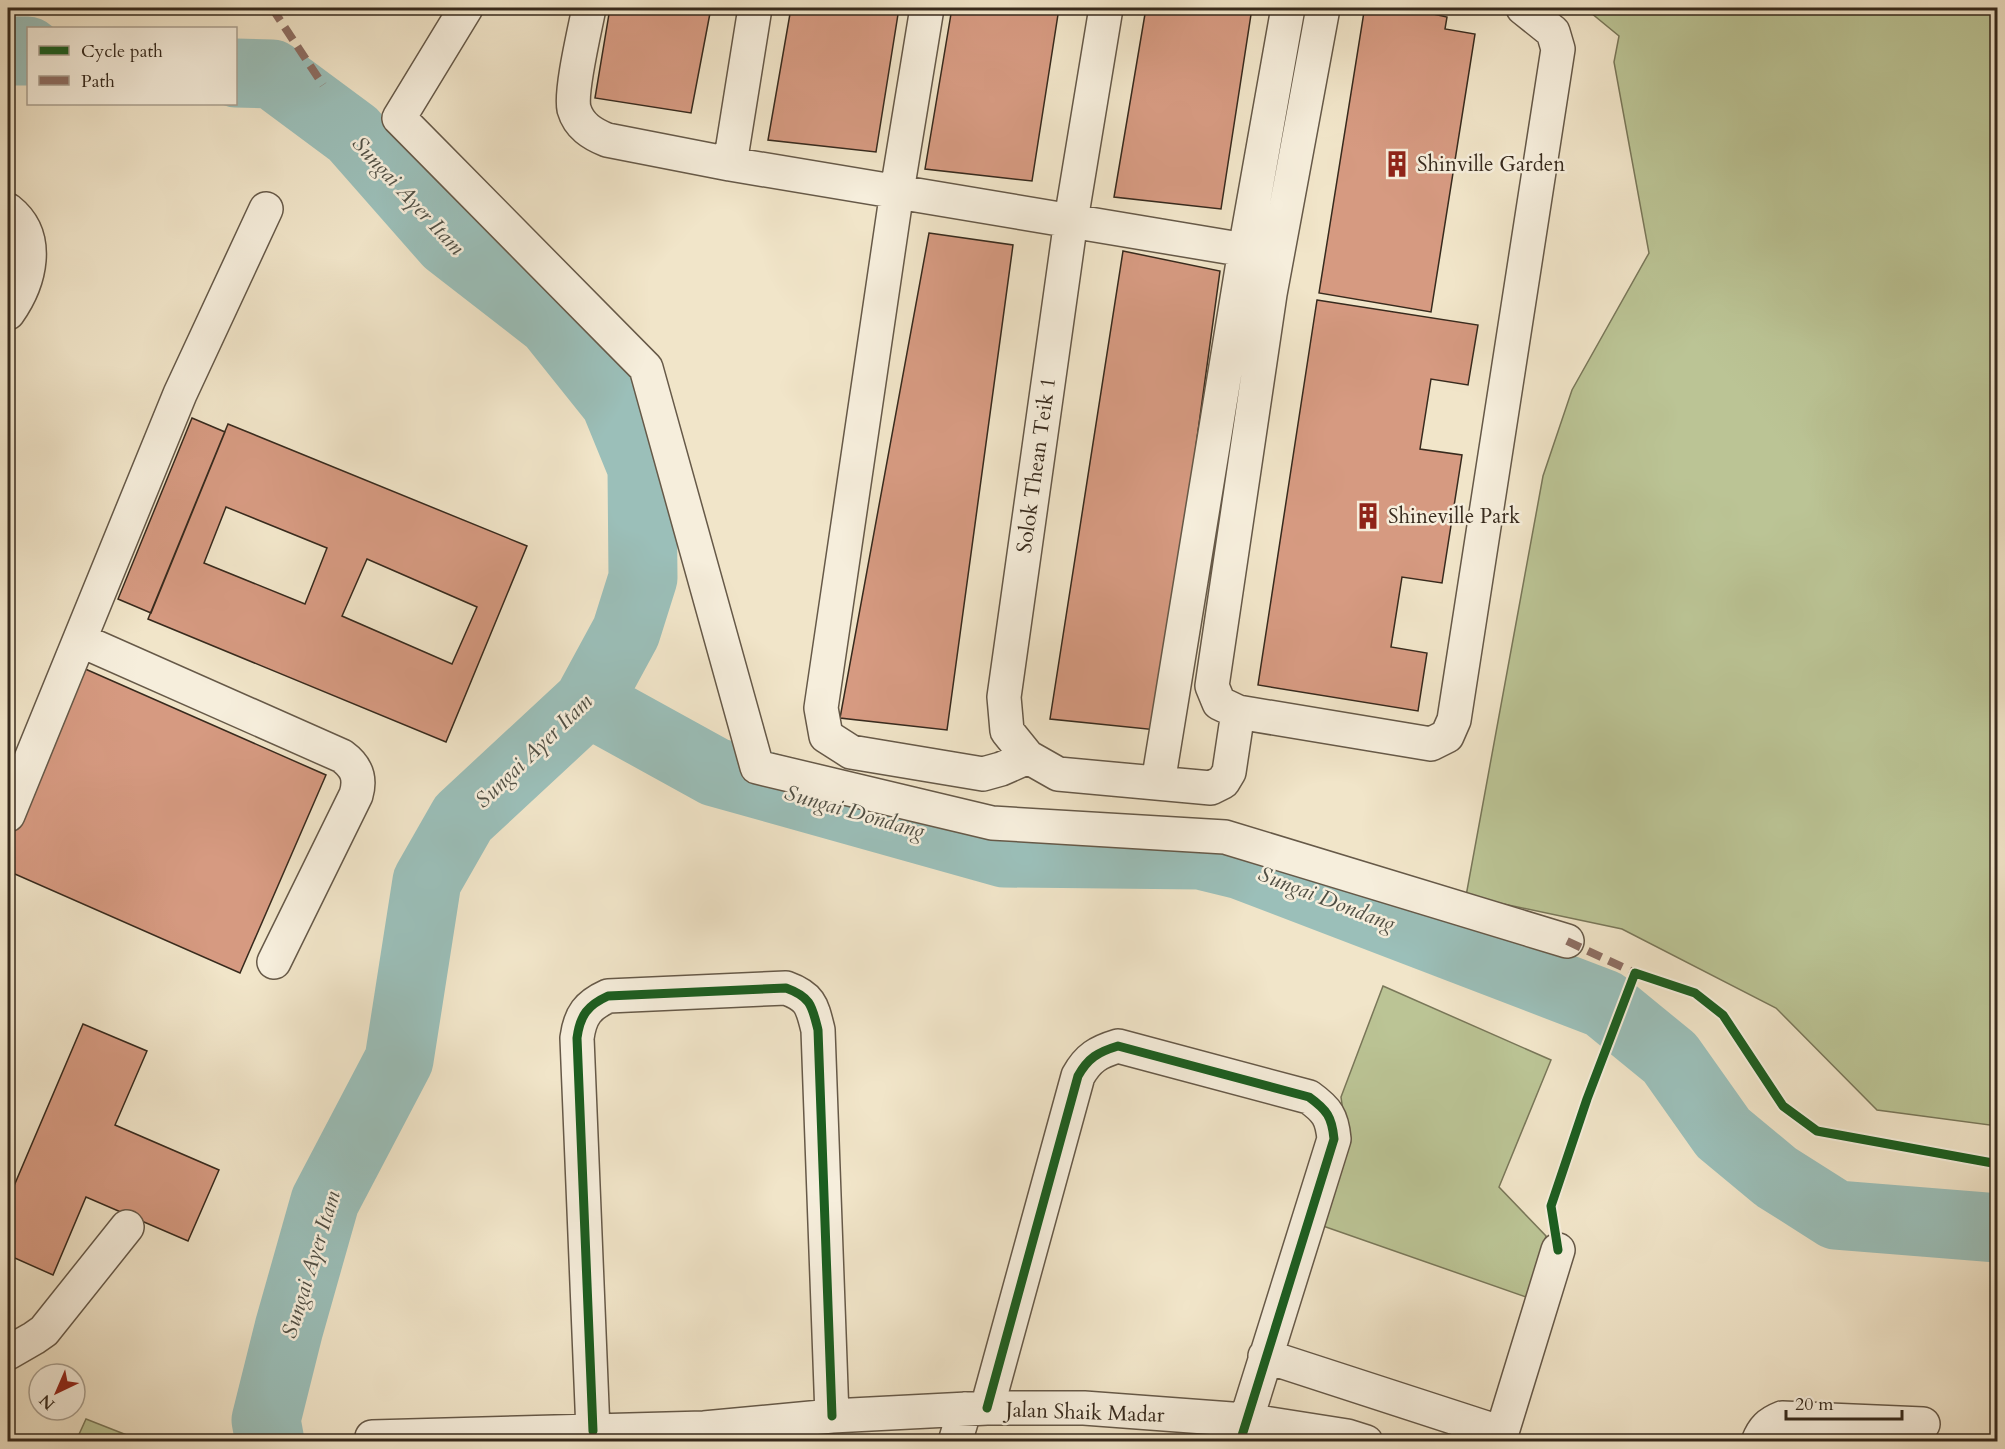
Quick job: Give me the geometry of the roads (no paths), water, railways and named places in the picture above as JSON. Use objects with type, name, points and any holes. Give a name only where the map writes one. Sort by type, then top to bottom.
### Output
[{"type":"street","points":[[466,8],[399,118],[646,368],[757,767],[992,823],[1225,837],[1567,941]]},
{"type":"street","points":[[589,8],[573,94],[574,109],[581,123],[592,134],[607,140],[730,164],[1245,250]]},
{"type":"street","points":[[730,164],[755,8]]},
{"type":"street","points":[[927,8],[897,191],[821,708],[826,736],[851,752],[983,774],[1002,769],[1028,757]]},
{"type":"street","name":"Solok Thean Teik 1","points":[[1106,8],[1071,220],[1004,697],[1007,730],[1028,757],[1058,774],[1210,788],[1223,782],[1229,772],[1238,712]]},
{"type":"street","points":[[1171,784],[1245,250],[1288,8]]},
{"type":"street","points":[[1323,8],[1270,294],[1212,686],[1219,703],[1238,712],[1431,744],[1447,736],[1454,720],[1558,49],[1553,32],[1523,8]]},
{"type":"street","points":[[8,815],[180,394],[266,208]]},
{"type":"street","points":[[8,210],[22,224],[28,236],[30,249],[22,289],[8,313]]},
{"type":"street","points":[[80,640],[342,756],[351,763],[357,773],[359,785],[357,795],[274,962]]},
{"type":"street","points":[[593,1431],[577,1038],[585,1011],[608,996],[786,988],[801,993],[811,1004],[818,1030],[832,1416]]},
{"type":"street","points":[[955,1442],[976,1408],[1078,1076],[1086,1062],[1104,1050],[1118,1046],[1309,1097],[1323,1108],[1333,1122],[1334,1139],[1243,1431]]},
{"type":"street","points":[[8,1353],[44,1331],[127,1227]]},
{"type":"street","points":[[1265,1356],[1501,1437],[1558,1250]]},
{"type":"street","name":"Jalan Shaik Madar","points":[[372,1437],[593,1431],[702,1435],[832,1416],[976,1408],[1084,1408],[1243,1431],[1347,1436],[1366,1442]]},
{"type":"street","points":[[1758,1442],[1762,1432],[1771,1422],[1782,1418],[1923,1424]]},
{"type":"waterway","name":"Sungai Ayer Itam","points":[[8,51],[27,51]]},
{"type":"waterway","name":"Sungai Ayer Itam","points":[[237,73],[272,74],[353,134],[448,242],[551,322],[615,402],[642,468],[643,578],[626,632],[588,702],[463,818],[427,881],[399,1060],[325,1201],[266,1420],[270,1442]]},
{"type":"waterway","name":"Sungai Dondang","points":[[588,702],[715,772],[1004,853],[1200,855],[1241,865],[1604,1004],[1670,1058],[1723,1133],[1776,1177],[1836,1215],[1998,1228]]},
{"type":"place","name":"Shinville Garden","points":[[1397,164]]},
{"type":"place","name":"Shineville Park","points":[[1368,516]]}]
